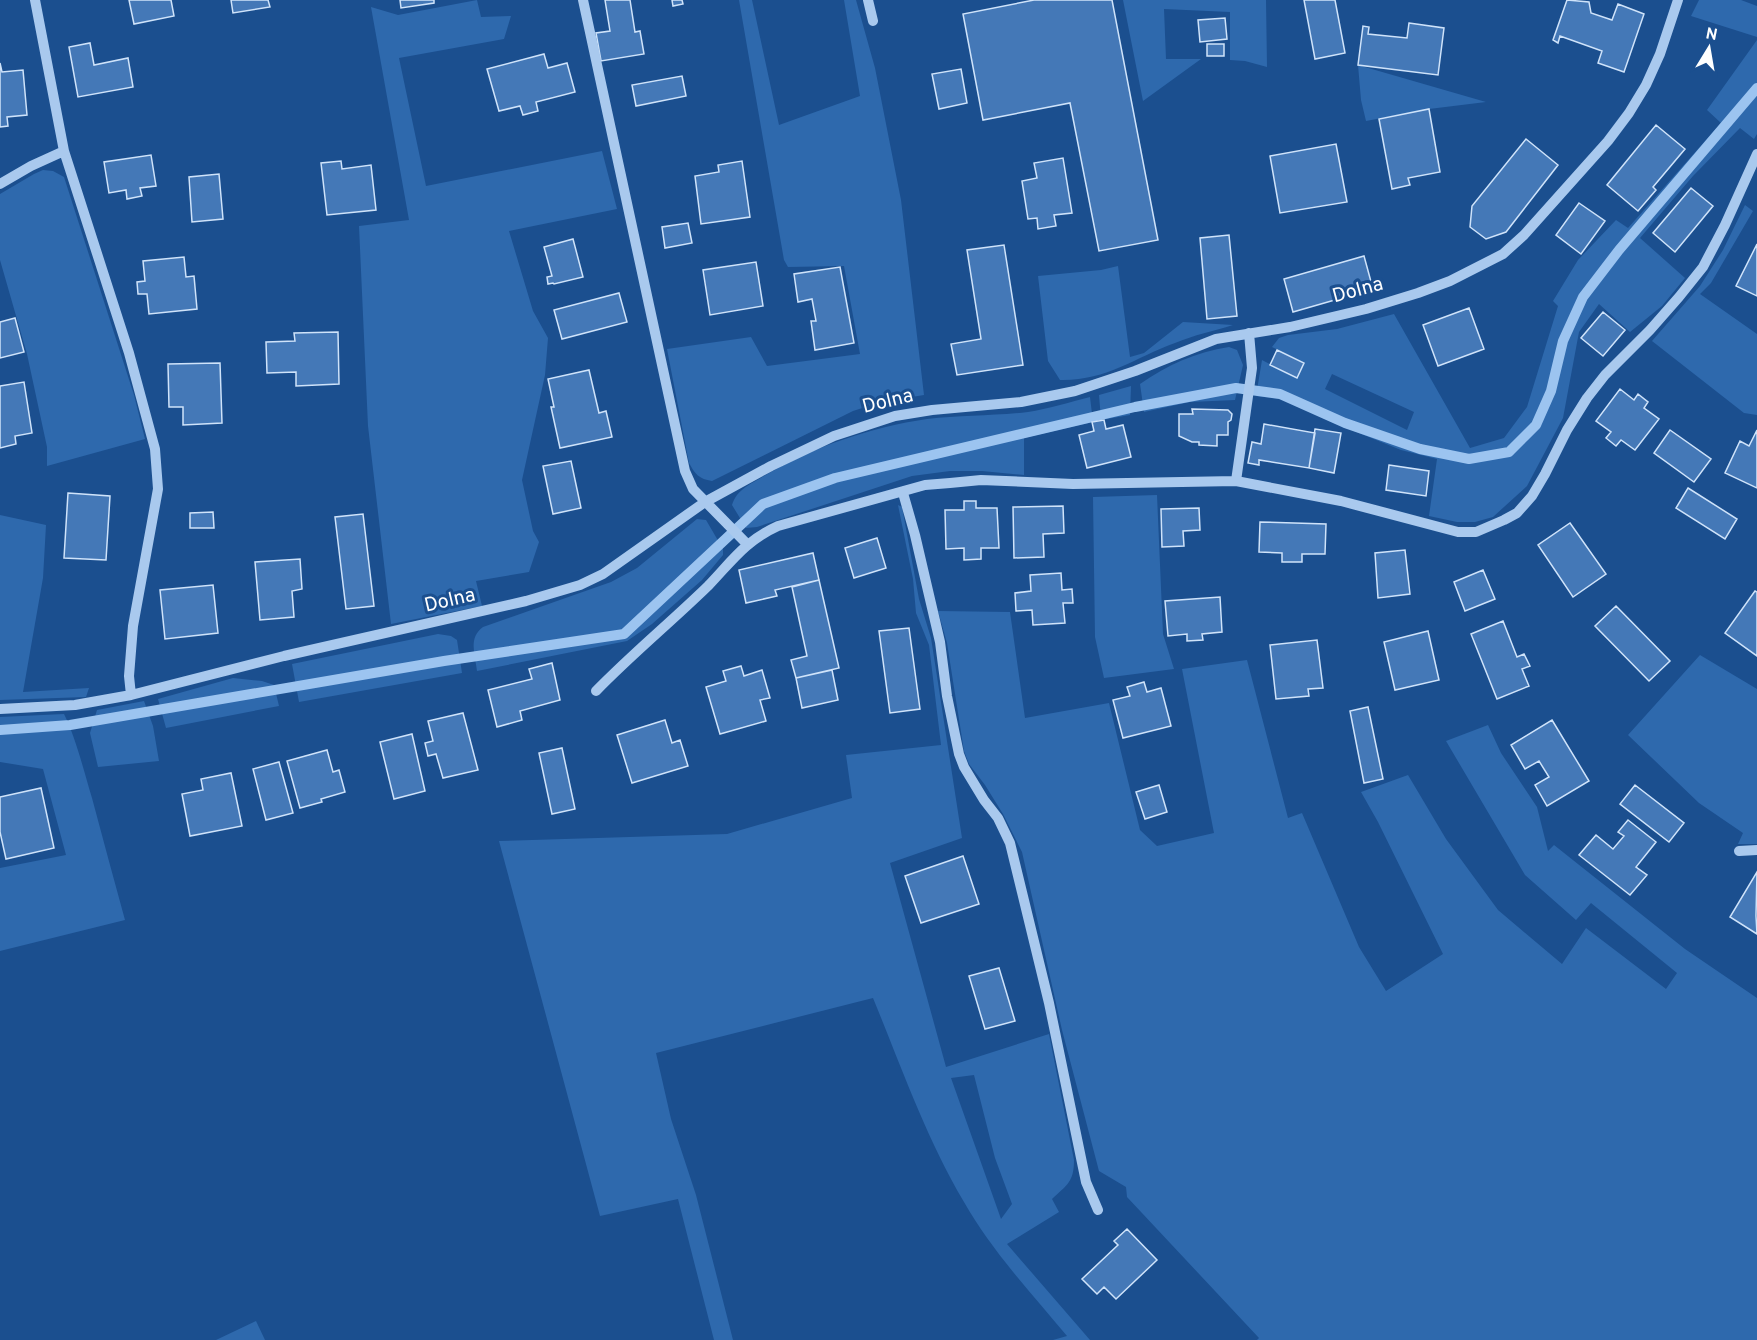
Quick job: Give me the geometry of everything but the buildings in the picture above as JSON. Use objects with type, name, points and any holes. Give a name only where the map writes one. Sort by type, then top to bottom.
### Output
[{"type":"street","points":[[35,0],[64,151],[129,353],[155,449],[158,489],[133,627],[129,676],[131,695]]},
{"type":"street","points":[[583,0],[685,471],[693,489],[747,544]]},
{"type":"street","points":[[868,0],[873,21]]},
{"type":"street","name":"Dolna","points":[[0,709],[75,705],[131,695],[284,656],[506,606],[580,585],[603,574],[705,502],[771,466],[834,436],[896,416],[1044,399],[1135,371],[1216,339],[1300,325],[1366,309],[1450,281],[1503,254],[1524,235],[1608,141],[1646,85],[1660,54],[1678,0]]},
{"type":"street","points":[[0,184],[64,151]]},
{"type":"street","points":[[596,691],[759,535],[778,526],[926,485],[981,480],[1074,484],[1236,481],[1341,501],[1458,532],[1476,532],[1517,513],[1545,474],[1567,430],[1587,398],[1605,375],[1650,330],[1703,267],[1757,154]]},
{"type":"street","points":[[1236,481],[1252,368],[1249,333]]},
{"type":"street","points":[[903,493],[940,642],[947,696],[959,754],[964,767],[998,818],[1010,843],[1049,1003],[1086,1182],[1098,1210]]},
{"type":"street","points":[[1739,852],[1757,850]]},
{"type":"shaded area","points":[[477,0],[481,17],[511,16],[504,39],[399,58],[426,186],[602,151],[617,209],[509,231],[533,311],[548,338],[545,375],[522,480],[533,531],[539,542],[529,572],[476,581],[482,606],[391,624],[368,426],[359,226],[409,220],[371,7],[398,15]]},
{"type":"shaded area","points":[[739,0],[752,0],[779,125],[860,96],[844,0],[856,0],[875,68],[901,200],[924,395],[881,402],[853,411],[712,481],[698,475],[689,463],[667,349],[751,337],[767,366],[860,354],[844,266],[788,267],[784,260]]},
{"type":"shaded area","points":[[1123,0],[1266,0],[1267,67],[1245,61],[1230,60],[1230,12],[1164,9],[1166,59],[1201,59],[1143,101]]},
{"type":"shaded area","points":[[1699,0],[1741,0],[1757,6],[1757,37],[1691,16]]},
{"type":"shaded area","points":[[1757,40],[1757,134],[1754,139],[1740,128],[1693,176],[1640,238],[1685,278],[1662,306],[1630,332],[1599,304],[1579,332],[1563,418],[1527,486],[1493,517],[1475,522],[1457,522],[1429,516],[1437,459],[1401,450],[1281,399],[1256,396],[1262,360],[1297,378],[1304,363],[1272,347],[1279,338],[1337,329],[1394,314],[1470,448],[1504,438],[1527,407],[1558,306],[1553,301],[1578,260],[1616,220],[1628,228],[1721,123],[1707,110]],"holes":[[[1332,374],[1414,412],[1407,430],[1325,389]]]},
{"type":"shaded area","points":[[1358,65],[1486,102],[1429,109],[1366,121],[1361,100]]},
{"type":"shaded area","points":[[43,170],[53,171],[64,177],[134,395],[145,439],[47,466],[47,447],[27,354],[0,260],[0,194]]},
{"type":"shaded area","points":[[1745,205],[1753,211],[1711,283],[1700,294],[1757,334],[1757,415],[1744,413],[1652,341],[1700,286],[1723,250]]},
{"type":"shaded area","points":[[1118,266],[1130,357],[1144,353],[1183,322],[1233,325],[1182,340],[1106,373],[1092,377],[1060,380],[1048,361],[1038,276],[1101,270]]},
{"type":"shaded area","points":[[1229,347],[1237,350],[1243,365],[1235,400],[1190,402],[1144,412],[1140,384],[1182,360]]},
{"type":"shaded area","points":[[1131,386],[1130,415],[1101,420],[1099,395]]},
{"type":"shaded area","points":[[1090,397],[1093,422],[1024,438],[1024,475],[950,471],[912,476],[757,527],[746,528],[732,505],[737,495],[745,488],[783,466],[822,447],[864,433],[927,419],[1028,412]]},
{"type":"shaded area","points":[[1157,495],[1163,634],[1174,669],[1104,678],[1095,637],[1093,497]]},
{"type":"shaded area","points":[[898,505],[902,507],[919,599],[931,638],[962,838],[890,863],[946,1067],[1049,1034],[1074,1160],[1073,1173],[1066,1186],[1052,1199],[1059,1212],[1007,1244],[1090,1340],[1053,1340],[1067,1336],[1013,1271],[975,1220],[950,1178],[926,1127],[873,998],[656,1053],[671,1119],[696,1195],[733,1340],[714,1340],[678,1199],[600,1216],[499,841],[727,834],[852,798],[846,755],[941,745],[929,645],[916,613],[913,579]],"holes":[[[974,1075],[995,1158],[1012,1204],[1001,1219],[951,1078]]]},
{"type":"shaded area","points":[[0,515],[46,525],[43,578],[23,692],[89,688],[86,697],[0,700]]},
{"type":"shaded area","points":[[697,519],[706,520],[723,549],[723,555],[702,580],[652,624],[627,641],[477,671],[474,641],[478,631],[483,627],[611,582],[637,568]]},
{"type":"shaded area","points":[[938,611],[1010,612],[1025,718],[1109,703],[1140,830],[1157,846],[1214,833],[1182,669],[1247,660],[1288,818],[1302,813],[1359,947],[1386,991],[1443,954],[1361,792],[1408,775],[1446,839],[1498,910],[1562,964],[1586,928],[1666,989],[1677,973],[1591,903],[1576,920],[1525,875],[1446,741],[1488,725],[1501,753],[1537,807],[1548,851],[1554,845],[1685,949],[1757,998],[1757,1340],[1257,1340],[1259,1338],[1127,1197],[1126,1187],[1099,1171],[1062,1030],[1022,852],[1003,814],[969,764],[964,751],[947,643]]},
{"type":"shaded area","points":[[438,634],[451,636],[457,640],[462,673],[299,702],[292,664]]},
{"type":"shaded area","points":[[1700,655],[1757,689],[1757,844],[1738,844],[1743,833],[1699,803],[1628,735]]},
{"type":"shaded area","points":[[233,678],[262,681],[274,685],[279,706],[166,728],[158,699]]},
{"type":"shaded area","points":[[144,701],[153,726],[159,761],[98,767],[90,733],[97,710]]},
{"type":"shaded area","points":[[64,714],[83,766],[125,920],[0,951],[0,868],[66,855],[43,769],[0,762],[0,717]]},
{"type":"shaded area","points":[[256,1321],[265,1340],[216,1340]]},
{"type":"waterway","points":[[0,730],[70,725],[444,661],[624,634],[763,504],[835,478],[1135,407],[1236,388],[1280,394],[1345,423],[1420,449],[1469,459],[1509,452],[1536,425],[1551,391],[1563,341],[1583,297],[1619,250],[1757,88]]}]
